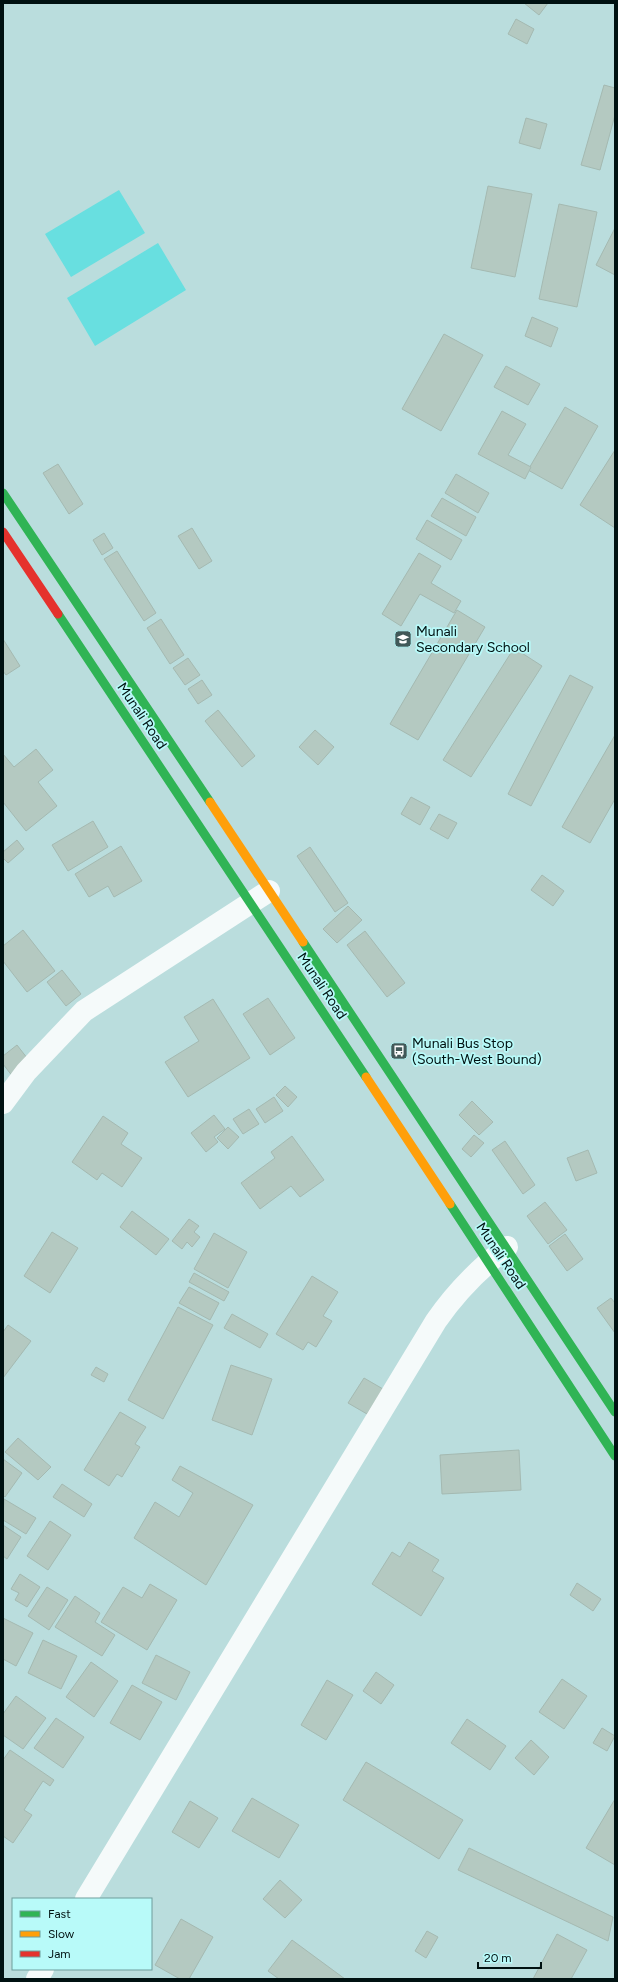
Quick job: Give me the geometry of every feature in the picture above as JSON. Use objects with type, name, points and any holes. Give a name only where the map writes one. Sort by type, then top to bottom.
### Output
[{"type":"main road","name":"Munali Road","points":[[3,493],[508,1247],[615,1412]]},
{"type":"main road","name":"Munali Road","points":[[3,532],[488,1261],[615,1456]]},
{"type":"street","points":[[3,1103],[26,1072],[84,1011],[269,891]]},
{"type":"street","points":[[87,1898],[436,1320],[452,1298],[488,1261],[508,1247]]},
{"type":"street","points":[[37,1979],[42,1970]]},
{"type":"shaded area","points":[[119,190],[145,233],[71,277],[45,234]]},
{"type":"shaded area","points":[[158,243],[186,290],[95,346],[67,298]]},
{"type":"building","points":[[524,3],[548,3],[539,15]]},
{"type":"building","points":[[516,19],[534,29],[527,44],[508,34]]},
{"type":"building","points":[[604,85],[615,88],[615,115],[600,170],[581,165]]},
{"type":"building","points":[[526,118],[547,124],[540,149],[519,143]]},
{"type":"building","points":[[488,186],[532,194],[515,277],[471,268]]},
{"type":"building","points":[[559,204],[597,212],[577,307],[539,299]]},
{"type":"building","points":[[615,228],[615,275],[596,265]]},
{"type":"building","points":[[532,317],[558,328],[551,347],[525,336]]},
{"type":"building","points":[[444,334],[483,355],[441,431],[402,409]]},
{"type":"building","points":[[506,366],[540,384],[528,405],[494,387]]},
{"type":"building","points":[[565,407],[598,426],[562,489],[528,470]]},
{"type":"building","points":[[502,411],[526,424],[508,455],[531,467],[525,479],[478,454]]},
{"type":"building","points":[[615,450],[615,528],[580,505]]},
{"type":"building","points":[[58,464],[83,504],[69,514],[43,473]]},
{"type":"building","points":[[456,474],[489,493],[478,513],[445,493]]},
{"type":"building","points":[[442,498],[476,517],[466,536],[431,516]]},
{"type":"building","points":[[427,520],[462,540],[451,560],[416,539]]},
{"type":"building","points":[[192,528],[212,561],[199,569],[178,536]]},
{"type":"building","points":[[104,533],[113,548],[102,555],[93,540]]},
{"type":"building","points":[[117,551],[156,613],[144,621],[104,559]]},
{"type":"building","points":[[419,553],[441,566],[431,583],[461,601],[454,613],[420,594],[401,626],[382,614]]},
{"type":"building","points":[[457,610],[485,627],[418,740],[390,724]]},
{"type":"building","points":[[161,619],[184,655],[170,664],[147,628]]},
{"type":"building","points":[[3,639],[20,666],[6,675],[3,671]]},
{"type":"building","points":[[514,648],[542,666],[471,777],[443,760]]},
{"type":"building","points":[[188,658],[200,675],[185,685],[173,668]]},
{"type":"building","points":[[570,675],[593,687],[531,806],[508,794]]},
{"type":"building","points":[[202,680],[212,695],[198,704],[188,689]]},
{"type":"building","points":[[218,710],[255,756],[242,767],[205,721]]},
{"type":"building","points":[[315,730],[334,747],[318,765],[299,747]]},
{"type":"building","points":[[615,735],[615,799],[590,843],[562,827]]},
{"type":"building","points":[[36,749],[53,770],[38,782],[57,806],[26,831],[3,802],[3,754],[14,767]]},
{"type":"building","points":[[411,797],[430,807],[420,825],[401,814]]},
{"type":"building","points":[[439,814],[457,823],[448,839],[430,829]]},
{"type":"building","points":[[93,821],[108,847],[68,871],[52,845]]},
{"type":"building","points":[[17,840],[24,849],[8,863],[3,858],[3,852]]},
{"type":"building","points":[[121,846],[142,881],[114,897],[108,886],[89,897],[75,874]]},
{"type":"building","points":[[310,847],[348,903],[335,912],[297,856]]},
{"type":"building","points":[[542,875],[564,891],[553,906],[531,890]]},
{"type":"building","points":[[348,906],[362,920],[337,943],[323,929]]},
{"type":"building","points":[[23,930],[55,971],[27,992],[3,961],[3,946]]},
{"type":"building","points":[[365,931],[405,983],[387,997],[347,945]]},
{"type":"building","points":[[62,970],[81,994],[66,1006],[47,982]]},
{"type":"building","points":[[268,998],[295,1038],[270,1055],[243,1014]]},
{"type":"building","points":[[213,999],[250,1058],[188,1097],[165,1062],[199,1041],[184,1017]]},
{"type":"building","points":[[17,1045],[31,1063],[13,1077],[3,1064],[3,1056]]},
{"type":"building","points":[[285,1086],[297,1097],[288,1107],[276,1095]]},
{"type":"building","points":[[274,1097],[283,1111],[265,1123],[256,1109]]},
{"type":"building","points":[[472,1101],[493,1122],[479,1135],[459,1115]]},
{"type":"building","points":[[249,1109],[259,1124],[243,1134],[233,1119]]},
{"type":"building","points":[[214,1115],[225,1129],[214,1137],[218,1142],[206,1152],[191,1133]]},
{"type":"building","points":[[103,1116],[128,1133],[121,1144],[142,1158],[122,1187],[102,1173],[97,1180],[72,1162]]},
{"type":"building","points":[[228,1127],[239,1137],[228,1149],[217,1138]]},
{"type":"building","points":[[474,1135],[484,1143],[471,1157],[462,1149]]},
{"type":"building","points":[[292,1136],[324,1180],[300,1197],[291,1186],[260,1209],[241,1183],[275,1158],[271,1152]]},
{"type":"building","points":[[505,1141],[535,1185],[523,1194],[492,1150]]},
{"type":"building","points":[[588,1150],[597,1173],[576,1181],[567,1158]]},
{"type":"building","points":[[545,1202],[567,1230],[548,1244],[527,1216]]},
{"type":"building","points":[[132,1211],[169,1239],[156,1255],[120,1227]]},
{"type":"building","points":[[189,1219],[199,1226],[194,1232],[200,1237],[192,1247],[187,1242],[182,1249],[172,1241]]},
{"type":"building","points":[[52,1232],[78,1248],[50,1293],[24,1276]]},
{"type":"building","points":[[214,1233],[247,1252],[228,1288],[194,1269]]},
{"type":"building","points":[[565,1234],[583,1259],[567,1271],[549,1246]]},
{"type":"building","points":[[194,1273],[229,1292],[224,1301],[189,1282]]},
{"type":"building","points":[[312,1276],[338,1292],[323,1316],[332,1321],[316,1347],[308,1342],[303,1350],[276,1334]]},
{"type":"building","points":[[189,1287],[219,1303],[210,1320],[179,1303]]},
{"type":"building","points":[[611,1298],[615,1303],[615,1333],[597,1308]]},
{"type":"building","points":[[178,1307],[213,1325],[163,1419],[128,1400]]},
{"type":"building","points":[[232,1314],[268,1334],[260,1348],[224,1328]]},
{"type":"building","points":[[8,1325],[31,1341],[3,1378],[3,1332]]},
{"type":"building","points":[[231,1365],[272,1379],[252,1435],[212,1420]]},
{"type":"building","points":[[96,1367],[108,1374],[104,1382],[91,1375]]},
{"type":"building","points":[[364,1378],[383,1389],[367,1414],[348,1403]]},
{"type":"building","points":[[120,1412],[146,1427],[135,1444],[140,1447],[122,1477],[117,1474],[109,1486],[84,1470]]},
{"type":"building","points":[[18,1438],[51,1467],[38,1480],[5,1452]]},
{"type":"building","points":[[519,1450],[521,1490],[442,1494],[440,1455]]},
{"type":"building","points":[[3,1459],[22,1473],[5,1497],[3,1495]]},
{"type":"building","points":[[180,1466],[253,1505],[206,1585],[134,1538],[155,1502],[179,1517],[193,1493],[172,1480]]},
{"type":"building","points":[[62,1484],[92,1504],[84,1517],[53,1497]]},
{"type":"building","points":[[4,1499],[36,1518],[26,1534],[3,1520]]},
{"type":"building","points":[[50,1521],[71,1535],[48,1570],[27,1556]]},
{"type":"building","points":[[3,1525],[21,1537],[7,1559],[3,1556]]},
{"type":"building","points":[[409,1542],[439,1560],[432,1571],[444,1578],[421,1616],[372,1584],[392,1552],[400,1557]]},
{"type":"building","points":[[20,1574],[40,1587],[27,1607],[15,1600],[19,1593],[11,1589]]},
{"type":"building","points":[[577,1583],[601,1599],[593,1611],[570,1595]]},
{"type":"building","points":[[150,1584],[177,1600],[147,1650],[101,1622],[123,1587],[142,1598]]},
{"type":"building","points":[[47,1587],[68,1600],[49,1630],[28,1616]]},
{"type":"building","points":[[75,1596],[100,1613],[95,1622],[115,1635],[102,1656],[55,1627]]},
{"type":"building","points":[[3,1618],[33,1633],[16,1666],[3,1659]]},
{"type":"building","points":[[43,1640],[77,1656],[61,1689],[28,1673]]},
{"type":"building","points":[[156,1655],[190,1672],[176,1700],[142,1683]]},
{"type":"building","points":[[91,1662],[118,1681],[94,1717],[66,1697]]},
{"type":"building","points":[[376,1672],[394,1685],[381,1704],[363,1691]]},
{"type":"building","points":[[562,1679],[587,1696],[564,1729],[539,1712]]},
{"type":"building","points":[[327,1680],[353,1695],[326,1740],[301,1725]]},
{"type":"building","points":[[132,1685],[162,1702],[140,1740],[110,1723]]},
{"type":"building","points":[[16,1696],[46,1718],[23,1749],[3,1735],[3,1714]]},
{"type":"building","points":[[56,1718],[84,1737],[63,1768],[34,1748]]},
{"type":"building","points":[[467,1719],[506,1746],[490,1770],[451,1743]]},
{"type":"building","points":[[602,1728],[615,1736],[607,1751],[593,1743]]},
{"type":"building","points":[[531,1740],[549,1757],[534,1775],[515,1758]]},
{"type":"building","points":[[10,1750],[54,1780],[50,1786],[43,1781],[24,1810],[32,1815],[13,1843],[3,1836],[3,1760]]},
{"type":"building","points":[[366,1762],[463,1820],[439,1859],[343,1800]]},
{"type":"building","points":[[252,1798],[299,1825],[279,1858],[232,1831]]},
{"type":"building","points":[[615,1799],[615,1865],[586,1848]]},
{"type":"building","points":[[190,1801],[218,1818],[199,1848],[172,1832]]},
{"type":"building","points":[[469,1848],[613,1917],[608,1941],[458,1870]]},
{"type":"building","points":[[280,1880],[302,1900],[285,1918],[263,1899]]},
{"type":"building","points":[[181,1919],[213,1937],[189,1979],[180,1979],[155,1965]]},
{"type":"building","points":[[427,1931],[438,1937],[426,1958],[415,1951]]},
{"type":"building","points":[[557,1934],[587,1950],[571,1979],[533,1979]]},
{"type":"building","points":[[292,1940],[345,1979],[279,1979],[268,1971]]},
{"type":"traffic: fast","points":[[3,493],[210,802]]},
{"type":"traffic: fast","points":[[58,614],[366,1077]]},
{"type":"traffic: fast","points":[[303,942],[615,1412]]},
{"type":"traffic: fast","points":[[450,1204],[615,1456]]},
{"type":"traffic: slow","points":[[210,802],[303,942]]},
{"type":"traffic: slow","points":[[366,1077],[450,1204]]},
{"type":"traffic: jam","points":[[3,532],[58,614]]},
{"type":"place","name":"Munali Secondary School","points":[[403,639]]},
{"type":"place","name":"Munali Bus Stop (South-West Bound)","points":[[399,1051]]}]
